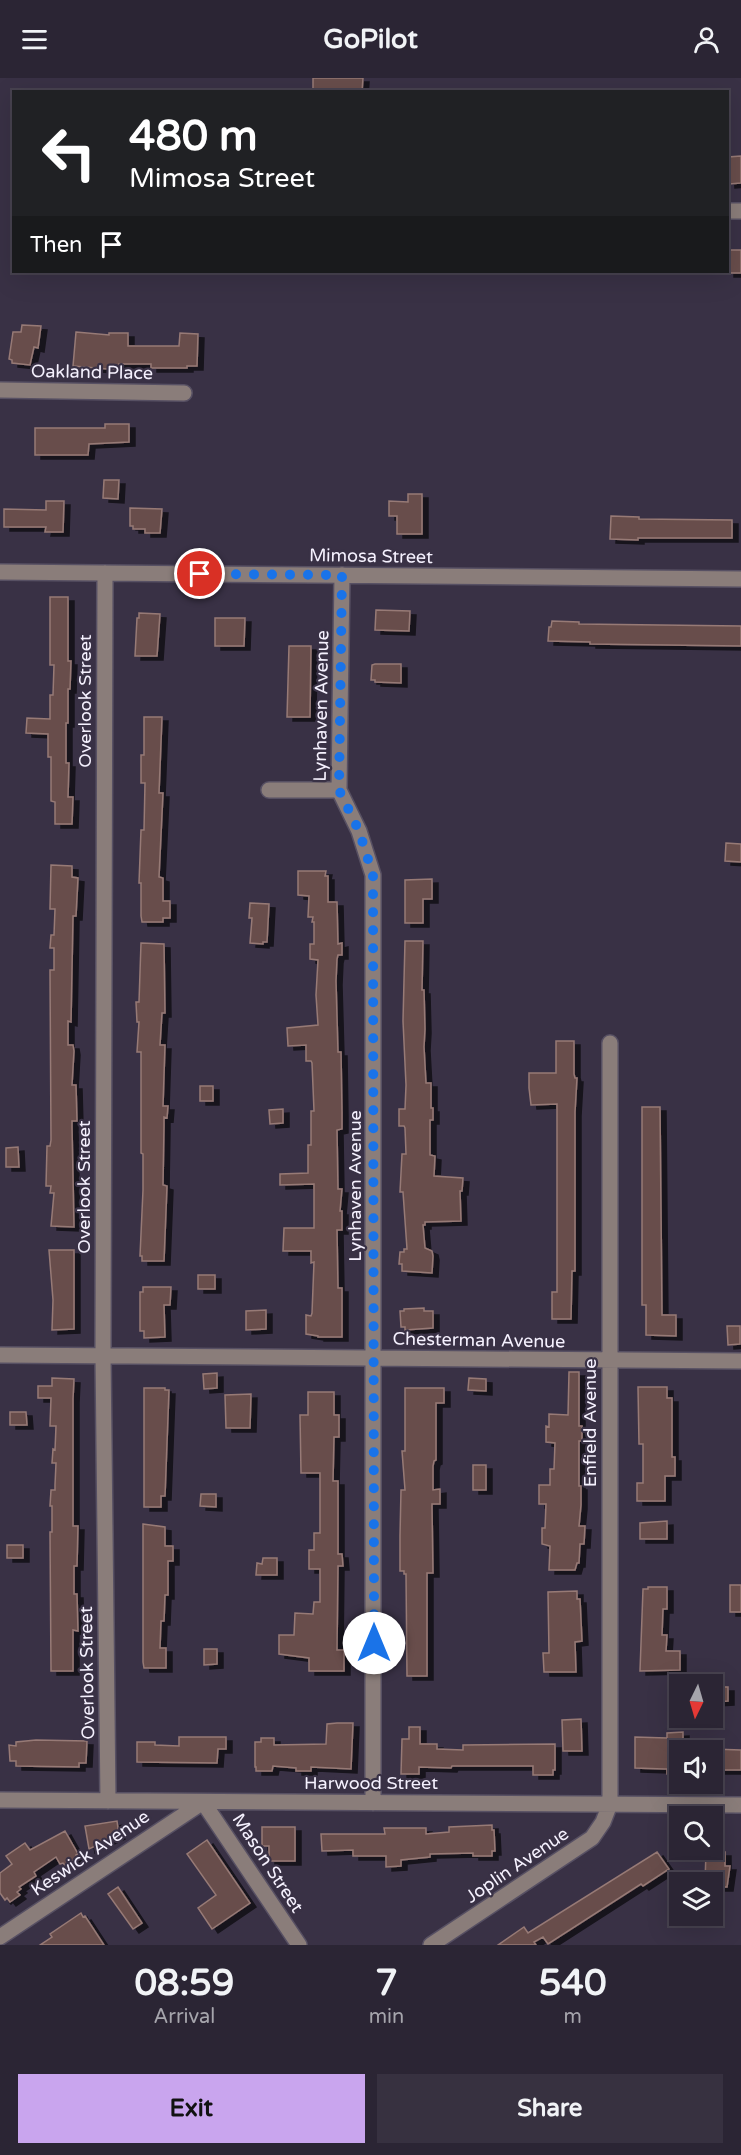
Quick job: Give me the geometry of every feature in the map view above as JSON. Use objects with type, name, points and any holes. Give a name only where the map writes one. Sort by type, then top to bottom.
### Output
[{"type":"street","name":"Oakland Place","points":[[0,390],[184,393]]},
{"type":"street","name":"Mimosa Street","points":[[0,572],[741,579]]},
{"type":"street","name":"Overlook Street","points":[[105,573],[103,1355],[108,1801]]},
{"type":"street","name":"Lynhaven Avenue","points":[[342,575],[339,790],[359,831],[373,875],[375,1358],[373,1803]]},
{"type":"street","points":[[269,790],[339,790]]},
{"type":"street","name":"Enfield Avenue","points":[[610,1043],[610,1804]]},
{"type":"street","name":"Chesterman Avenue","points":[[0,1354],[741,1361]]},
{"type":"street","name":"Harwood Street","points":[[0,1800],[741,1805]]},
{"type":"street","name":"Keswick Avenue","points":[[0,1937],[203,1802]]},
{"type":"street","name":"Mason Street","points":[[203,1802],[299,1945]]},
{"type":"street","name":"Joplin Avenue","points":[[431,1945],[592,1838],[603,1822],[610,1804]]},
{"type":"building","points":[[313,78],[363,78],[362,90],[313,90]]},
{"type":"building","points":[[741,156],[741,183],[729,184],[729,157]]},
{"type":"building","points":[[729,250],[741,250],[741,273],[729,273]]},
{"type":"building","points":[[22,325],[41,326],[38,348],[34,347],[30,365],[12,363],[9,359],[13,332],[21,332]]},
{"type":"building","points":[[76,332],[109,335],[109,333],[128,333],[128,346],[179,346],[180,333],[198,334],[197,366],[151,368],[151,364],[119,364],[119,370],[73,366]]},
{"type":"building","points":[[105,424],[129,424],[129,442],[89,444],[88,455],[35,455],[35,428],[105,428]]},
{"type":"building","points":[[104,480],[119,480],[118,499],[103,498]]},
{"type":"building","points":[[408,494],[422,494],[422,534],[397,534],[397,516],[389,516],[389,501],[408,502]]},
{"type":"building","points":[[46,501],[64,501],[63,532],[45,532],[46,527],[4,527],[4,509],[46,510]]},
{"type":"building","points":[[130,508],[162,509],[160,533],[145,533],[145,529],[133,529],[133,526],[130,526]]},
{"type":"building","points":[[611,516],[639,517],[639,519],[732,520],[732,538],[610,539]]},
{"type":"building","points":[[50,597],[68,597],[68,661],[71,661],[68,723],[66,723],[66,763],[69,763],[68,797],[73,797],[72,824],[55,824],[55,802],[51,801],[51,757],[48,757],[48,734],[26,733],[27,718],[50,719],[54,665],[50,665]]},
{"type":"building","points":[[376,610],[410,611],[409,631],[375,630]]},
{"type":"building","points":[[139,613],[160,614],[157,656],[135,656]]},
{"type":"building","points":[[215,618],[245,618],[244,646],[215,646]]},
{"type":"building","points":[[552,621],[579,622],[579,624],[741,626],[741,646],[590,644],[590,642],[548,641]]},
{"type":"building","points":[[289,646],[311,646],[310,717],[287,717]]},
{"type":"building","points":[[401,664],[401,683],[371,680],[372,665]]},
{"type":"building","points":[[144,717],[162,717],[159,793],[163,793],[159,877],[163,878],[163,901],[170,901],[170,918],[163,918],[163,922],[142,922],[141,916],[141,883],[139,883],[141,830],[144,830],[145,783],[141,783],[141,755],[144,755]]},
{"type":"building","points":[[726,843],[741,844],[741,862],[725,861]]},
{"type":"building","points":[[51,865],[72,866],[72,877],[78,878],[76,916],[73,916],[71,1022],[68,1021],[68,1045],[73,1045],[74,1051],[72,1085],[76,1085],[77,1121],[72,1121],[74,1227],[51,1226],[54,1193],[50,1193],[51,1186],[46,1186],[47,1146],[50,1146],[51,1140],[50,970],[54,970],[54,948],[50,948],[51,935],[54,935],[55,909],[50,909]]},
{"type":"building","points":[[298,871],[326,871],[328,902],[337,902],[338,944],[342,943],[342,955],[338,955],[337,959],[336,981],[338,1052],[341,1052],[342,1129],[337,1130],[338,1189],[342,1189],[340,1211],[342,1211],[342,1230],[337,1230],[338,1288],[342,1288],[342,1337],[318,1337],[306,1334],[306,1315],[311,1316],[312,1313],[314,1262],[311,1263],[311,1251],[283,1251],[284,1228],[314,1228],[314,1184],[280,1185],[280,1174],[308,1173],[311,1111],[314,1111],[312,1063],[306,1061],[306,1045],[288,1046],[287,1028],[318,1025],[316,995],[318,960],[310,959],[310,944],[314,944],[314,922],[312,922],[313,917],[308,917],[309,896],[298,895]]},
{"type":"building","points":[[432,879],[432,899],[423,899],[423,923],[405,923],[405,880]]},
{"type":"building","points":[[250,903],[269,904],[267,942],[263,944],[250,943],[252,918],[249,918]]},
{"type":"building","points":[[405,941],[423,941],[424,1047],[426,1083],[431,1083],[431,1108],[433,1108],[433,1120],[430,1120],[430,1155],[435,1156],[434,1176],[463,1178],[462,1191],[460,1191],[461,1221],[425,1222],[423,1225],[425,1248],[432,1251],[433,1256],[432,1273],[402,1271],[402,1264],[399,1264],[400,1252],[407,1249],[403,1192],[400,1192],[402,1154],[406,1154],[405,1128],[399,1126],[399,1109],[405,1109],[406,1085],[403,1021]]},
{"type":"building","points":[[141,943],[164,944],[165,1013],[162,1013],[160,1045],[165,1045],[163,1106],[168,1106],[167,1118],[164,1117],[163,1185],[167,1186],[164,1261],[142,1261],[142,1256],[140,1256],[143,1154],[141,1153],[141,1052],[137,1052],[139,1022],[137,1022],[136,1002],[139,1002]]},
{"type":"building","points":[[556,1041],[574,1041],[574,1074],[577,1078],[575,1271],[572,1271],[571,1319],[552,1319],[552,1292],[557,1292],[557,1104],[531,1105],[529,1088],[529,1073],[556,1073]]},
{"type":"building","points":[[200,1086],[213,1086],[213,1101],[200,1101]]},
{"type":"building","points":[[642,1107],[660,1107],[662,1315],[676,1315],[676,1336],[646,1335],[646,1305],[642,1305]]},
{"type":"building","points":[[283,1109],[283,1123],[270,1124],[269,1110]]},
{"type":"building","points":[[18,1147],[19,1167],[6,1167],[6,1148]]},
{"type":"building","points":[[49,1250],[74,1250],[74,1329],[52,1330],[53,1300]]},
{"type":"building","points":[[198,1275],[215,1275],[215,1289],[198,1289]]},
{"type":"building","points":[[143,1287],[171,1287],[170,1305],[164,1305],[165,1337],[144,1338],[144,1331],[140,1331],[140,1292],[143,1292]]},
{"type":"building","points":[[424,1308],[424,1311],[433,1311],[433,1328],[405,1330],[405,1327],[401,1327],[400,1311]]},
{"type":"building","points":[[266,1310],[266,1329],[246,1330],[246,1311]]},
{"type":"building","points":[[727,1326],[740,1326],[740,1344],[728,1345]]},
{"type":"building","points":[[569,1372],[579,1372],[579,1426],[582,1426],[582,1441],[579,1441],[581,1505],[579,1526],[585,1526],[584,1544],[580,1544],[579,1563],[575,1570],[549,1570],[550,1546],[542,1544],[546,1504],[539,1504],[539,1485],[550,1485],[550,1469],[554,1469],[555,1443],[546,1442],[546,1426],[549,1427],[549,1414],[568,1415]]},
{"type":"building","points":[[217,1373],[217,1388],[204,1389],[203,1374]]},
{"type":"building","points":[[52,1378],[74,1379],[73,1526],[78,1526],[74,1594],[77,1594],[78,1631],[73,1630],[73,1671],[51,1671],[50,1532],[52,1532],[52,1506],[50,1506],[51,1490],[55,1490],[56,1463],[52,1463],[56,1426],[50,1426],[51,1398],[38,1398],[38,1386],[52,1386]]},
{"type":"building","points":[[469,1378],[486,1379],[486,1391],[468,1390]]},
{"type":"building","points":[[638,1387],[667,1387],[667,1398],[672,1398],[672,1457],[675,1457],[675,1476],[665,1476],[665,1501],[637,1501],[637,1483],[643,1483],[643,1444],[639,1444]]},
{"type":"building","points":[[144,1388],[169,1390],[165,1496],[161,1496],[161,1507],[144,1507]]},
{"type":"building","points":[[405,1388],[444,1388],[444,1403],[436,1403],[436,1460],[433,1466],[433,1490],[440,1489],[440,1504],[432,1504],[433,1573],[427,1573],[427,1676],[407,1676],[406,1574],[400,1571],[401,1490],[405,1490],[402,1451],[405,1451]]},
{"type":"building","points":[[308,1392],[334,1392],[334,1415],[339,1415],[339,1437],[334,1437],[333,1481],[338,1481],[338,1554],[342,1554],[343,1566],[338,1566],[337,1650],[344,1650],[344,1671],[309,1671],[309,1658],[279,1654],[279,1635],[294,1635],[295,1613],[313,1614],[314,1602],[320,1602],[320,1569],[309,1569],[309,1550],[314,1550],[314,1533],[320,1533],[320,1473],[301,1473],[300,1415],[308,1415]]},
{"type":"building","points":[[251,1394],[250,1428],[226,1428],[225,1395]]},
{"type":"building","points":[[10,1412],[26,1412],[27,1425],[10,1425]]},
{"type":"building","points":[[473,1465],[486,1465],[486,1490],[473,1490]]},
{"type":"building","points":[[201,1494],[216,1494],[216,1507],[200,1506]]},
{"type":"building","points":[[667,1521],[667,1539],[640,1539],[640,1523]]},
{"type":"building","points":[[143,1524],[165,1527],[165,1546],[173,1546],[173,1561],[168,1561],[168,1595],[165,1595],[164,1621],[161,1621],[160,1648],[166,1648],[166,1668],[144,1668],[143,1662]]},
{"type":"building","points":[[7,1545],[23,1545],[23,1558],[7,1558]]},
{"type":"building","points":[[263,1558],[277,1558],[277,1575],[256,1575],[257,1563],[262,1564]]},
{"type":"building","points":[[730,1585],[741,1585],[741,1612],[730,1612]]},
{"type":"building","points":[[648,1587],[667,1587],[667,1609],[663,1609],[662,1635],[667,1635],[666,1651],[680,1651],[680,1670],[640,1671],[643,1589],[648,1589]]},
{"type":"building","points":[[577,1591],[577,1599],[580,1599],[582,1641],[575,1642],[576,1672],[544,1672],[543,1653],[549,1653],[548,1592]]},
{"type":"building","points":[[204,1649],[217,1649],[217,1664],[204,1665]]},
{"type":"building","points":[[723,1687],[728,1687],[728,1701],[723,1701]]},
{"type":"building","points":[[581,1719],[582,1751],[563,1751],[562,1720]]},
{"type":"building","points":[[353,1723],[351,1769],[311,1767],[311,1771],[296,1771],[296,1768],[273,1766],[272,1771],[256,1771],[255,1742],[261,1742],[261,1738],[274,1738],[274,1745],[326,1744],[327,1724]]},
{"type":"building","points":[[409,1727],[420,1727],[420,1744],[437,1744],[437,1749],[463,1750],[463,1745],[555,1744],[555,1770],[553,1770],[553,1775],[533,1775],[533,1766],[452,1766],[451,1768],[419,1767],[419,1774],[401,1774],[402,1739],[409,1739]]},
{"type":"building","points":[[683,1732],[683,1739],[685,1739],[669,1740],[669,1774],[667,1774],[667,1769],[635,1768],[635,1737],[667,1738],[667,1733]]},
{"type":"building","points":[[179,1737],[226,1737],[226,1749],[218,1749],[217,1763],[137,1762],[137,1742],[179,1746]]},
{"type":"building","points":[[87,1741],[86,1763],[79,1763],[79,1767],[16,1766],[16,1761],[10,1761],[9,1745],[16,1746],[16,1742]]},
{"type":"building","points":[[723,1749],[741,1750],[741,1770],[723,1770]]},
{"type":"building","points":[[117,1821],[119,1835],[89,1849],[85,1826]]},
{"type":"building","points":[[492,1825],[495,1851],[492,1851],[492,1856],[473,1856],[473,1853],[430,1854],[430,1857],[401,1860],[401,1866],[386,1867],[386,1856],[353,1856],[353,1850],[322,1851],[321,1834],[385,1834],[384,1828],[426,1828],[426,1834],[449,1832],[449,1827]]},
{"type":"building","points":[[262,1827],[295,1827],[295,1861],[269,1861],[269,1846],[262,1846]]},
{"type":"building","points":[[65,1831],[78,1858],[65,1865],[60,1864],[56,1857],[34,1872],[36,1876],[19,1887],[21,1889],[17,1892],[20,1895],[10,1902],[7,1898],[5,1900],[0,1893],[0,1873],[12,1864],[6,1856],[25,1843],[30,1850]]},
{"type":"building","points":[[207,1840],[250,1903],[212,1929],[198,1908],[216,1895],[187,1854]]},
{"type":"building","points":[[657,1852],[669,1869],[643,1886],[641,1884],[548,1944],[543,1937],[534,1942],[536,1945],[498,1945],[524,1927],[528,1933]]},
{"type":"building","points":[[723,1852],[725,1852],[725,1866],[730,1866],[727,1887],[723,1887],[723,1872],[705,1872],[706,1860],[723,1860]]},
{"type":"building","points":[[118,1887],[142,1923],[133,1929],[108,1894]]},
{"type":"building","points":[[81,1913],[104,1945],[40,1945],[52,1937],[50,1934]]},
{"type":"route","points":[[200,574],[342,575],[339,790],[359,831],[373,875],[374,1643]]}]
